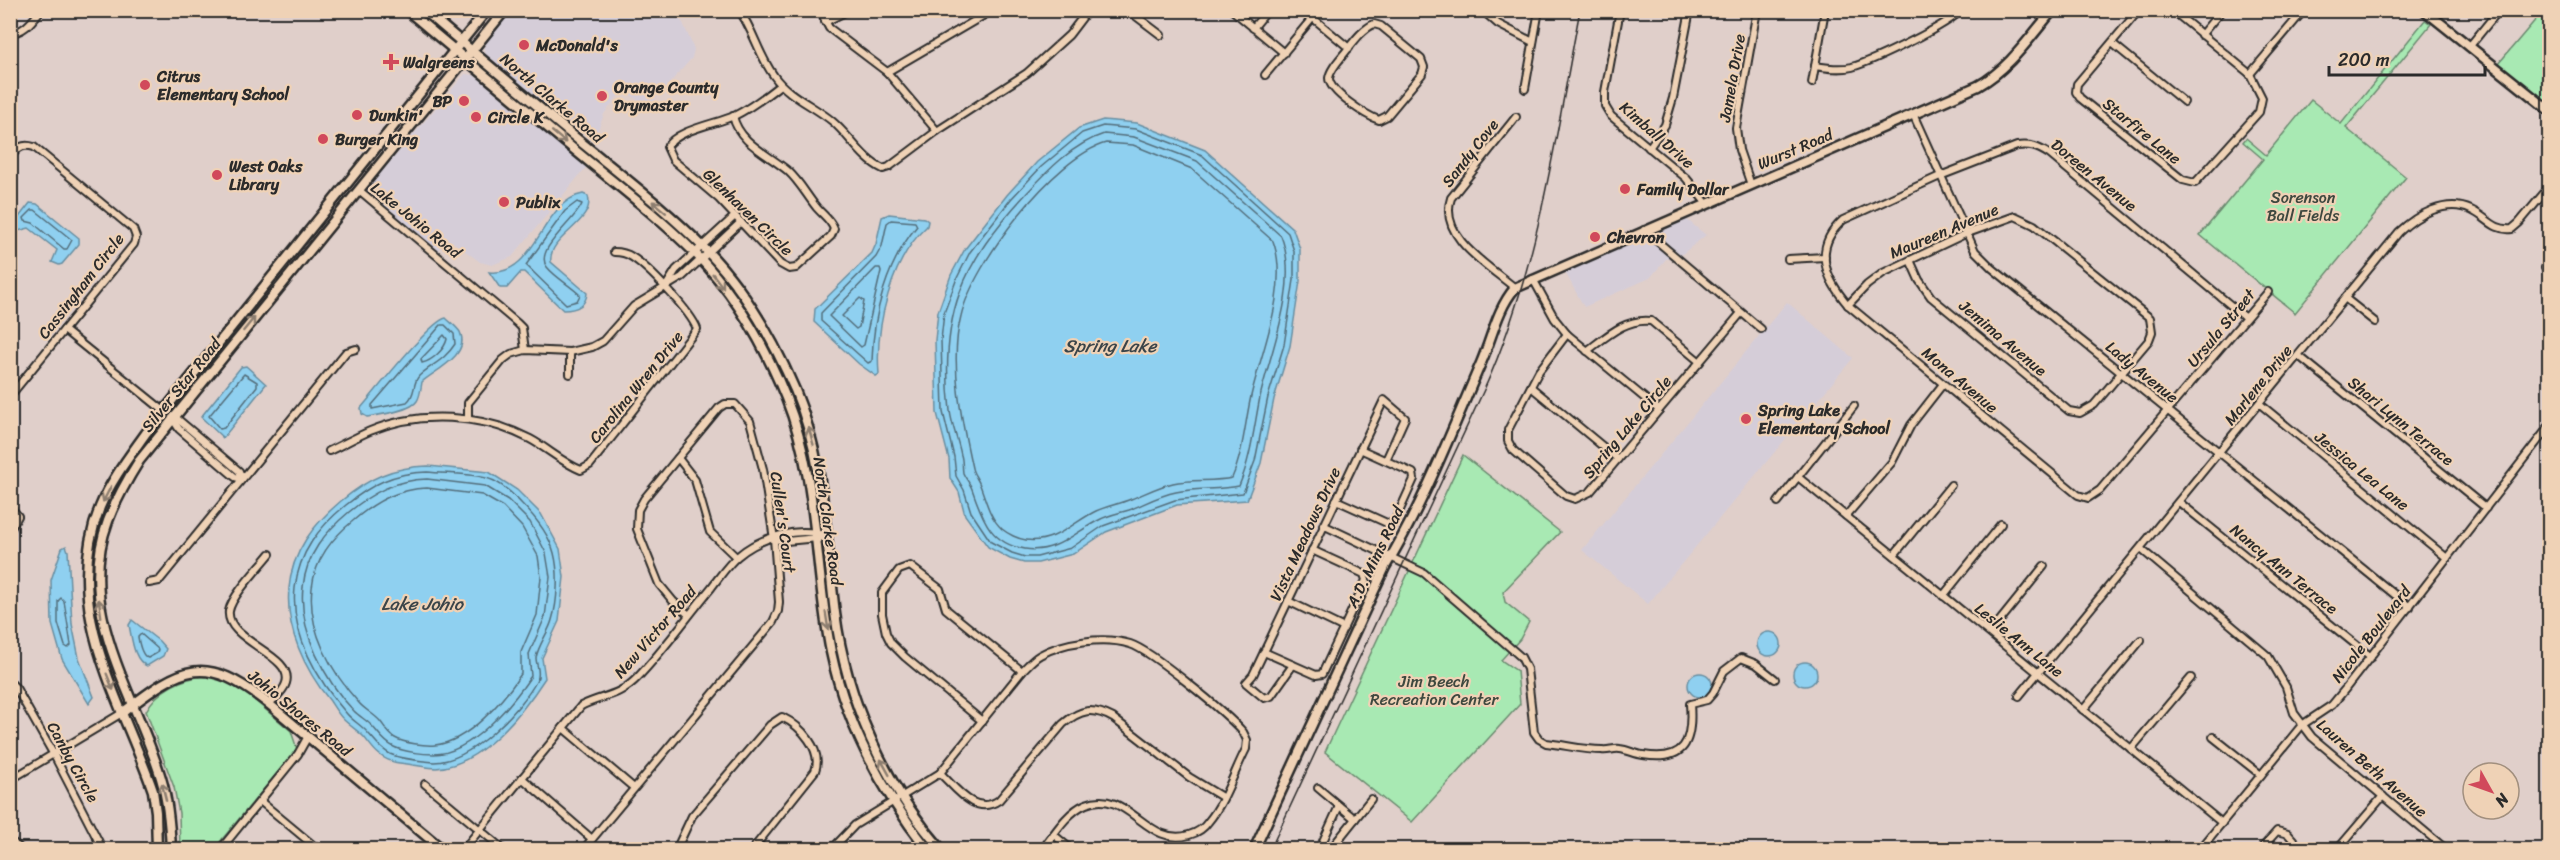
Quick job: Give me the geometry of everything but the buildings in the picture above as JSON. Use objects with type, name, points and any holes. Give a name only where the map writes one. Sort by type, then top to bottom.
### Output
[{"type":"street","points":[[10,33],[19,32],[26,27],[41,10]]},
{"type":"street","name":"North Clarke Road","points":[[407,10],[698,256],[749,325],[771,362],[787,400],[806,460],[830,642],[839,682],[863,746],[892,801],[928,849]]},
{"type":"street","name":"North Clarke Road","points":[[424,10],[671,216],[706,249],[760,322],[780,356],[796,393],[817,458],[828,537],[835,614],[852,689],[867,730],[902,797],[942,849]]},
{"type":"street","name":"Silver Star Road","points":[[157,849],[153,791],[96,647],[90,622],[86,594],[90,538],[101,506],[120,470],[164,411],[487,10]]},
{"type":"street","name":"Silver Star Road","points":[[171,849],[163,786],[106,636],[100,607],[98,581],[107,523],[123,486],[173,417],[505,10]]},
{"type":"street","points":[[739,10],[749,24],[771,73],[780,85],[833,122],[873,165],[883,169],[889,167],[937,131],[1028,73],[1050,55],[1088,10]]},
{"type":"street","points":[[820,10],[825,22],[846,42],[887,72],[937,131]]},
{"type":"street","points":[[825,22],[849,10]]},
{"type":"street","points":[[887,72],[993,10]]},
{"type":"street","points":[[1128,10],[1161,35]]},
{"type":"street","points":[[1232,10],[1284,53]]},
{"type":"street","points":[[1254,28],[1268,10]]},
{"type":"street","points":[[1265,75],[1319,10]]},
{"type":"street","points":[[1482,10],[1498,24],[1533,42]]},
{"type":"street","points":[[1525,88],[1539,10]]},
{"type":"street","name":"Kimball Drive","points":[[1620,10],[1605,92],[1605,106],[1611,116],[1686,178],[1707,204]]},
{"type":"street","points":[[1649,148],[1665,125],[1668,116],[1690,10]]},
{"type":"street","name":"Jamela Drive","points":[[1751,184],[1739,150],[1736,128],[1757,10]]},
{"type":"street","points":[[1812,83],[1825,10]]},
{"type":"street","points":[[1815,66],[1835,69],[1852,67],[1943,26],[1961,10]]},
{"type":"street","name":"Wurst Road","points":[[1529,280],[1993,78],[2053,10]]},
{"type":"street","points":[[2139,10],[2112,43],[2184,102]]},
{"type":"street","points":[[2172,10],[2250,74],[2304,10]]},
{"type":"street","points":[[2201,35],[2222,10]]},
{"type":"street","points":[[2424,10],[2550,111]]},
{"type":"street","points":[[2469,47],[2499,10]]},
{"type":"street","points":[[1313,18],[1349,48]]},
{"type":"street","points":[[1374,24],[1381,26],[1421,59],[1424,67],[1422,74],[1387,116],[1379,120],[1370,117],[1332,88],[1329,80],[1331,72],[1349,48],[1366,27],[1374,24]]},
{"type":"street","name":"Starfire Lane","points":[[2112,43],[2078,84],[2076,92],[2080,98],[2183,180],[2196,183],[2259,112],[2262,98],[2250,74]]},
{"type":"street","name":"Glenhaven Circle","points":[[733,116],[736,127],[743,138],[792,176],[816,207],[831,221],[834,229],[831,236],[796,268],[789,269],[780,264],[718,199],[673,160],[667,147],[676,137],[733,116],[757,104],[780,85]]},
{"type":"street","name":"Lady Avenue","points":[[1913,114],[1965,234],[1975,250],[1992,268],[2410,607]]},
{"type":"street","name":"Sandy Cove","points":[[1515,288],[1467,248],[1450,227],[1447,209],[1450,198],[1516,117]]},
{"type":"street","name":"Cassingham Circle","points":[[10,157],[19,146],[27,144],[34,147],[133,229],[136,237],[134,244],[11,394]]},
{"type":"street","name":"Doreen Avenue","points":[[1825,257],[1827,239],[1831,231],[1843,220],[1940,176],[2027,144],[2038,147],[2246,318]]},
{"type":"street","points":[[295,267],[295,261],[343,200],[347,184]]},
{"type":"street","name":"Marlene Drive","points":[[2019,696],[2399,232],[2411,221],[2449,206],[2471,210],[2496,228],[2512,229],[2520,223],[2550,186]]},
{"type":"street","name":"Lake Johio Road","points":[[358,190],[522,328],[525,350]]},
{"type":"street","points":[[706,249],[735,216]]},
{"type":"street","name":"Maureen Avenue","points":[[1848,305],[1867,285],[1883,273],[1965,234],[2015,216],[2024,218],[2150,318],[2153,326],[2149,340],[2121,373]]},
{"type":"street","points":[[665,288],[676,270],[698,256],[741,222]]},
{"type":"street","points":[[1644,230],[1761,329]]},
{"type":"street","points":[[614,252],[632,257],[665,288]]},
{"type":"street","points":[[329,452],[370,431],[401,421],[435,418],[468,419],[468,404],[503,360],[511,354],[525,350],[570,352],[592,347],[603,341],[634,306],[682,277],[698,256]]},
{"type":"street","points":[[1788,259],[1825,257]]},
{"type":"street","name":"Mona Avenue","points":[[1825,257],[1826,271],[1833,288],[1848,305],[2078,495],[2088,498],[2100,490]]},
{"type":"street","name":"Jemima Avenue","points":[[1910,260],[1919,280],[1931,297],[2069,411],[2079,413],[2094,405],[2121,373]]},
{"type":"street","points":[[676,270],[682,277]]},
{"type":"street","points":[[1529,280],[1567,334],[1659,410]]},
{"type":"street","name":"A.D. Mims Road","points":[[1254,849],[1465,400],[1504,303],[1515,288],[1529,280]]},
{"type":"street","name":"Carolina Wren Drive","points":[[468,419],[501,426],[529,438],[571,466],[581,470],[590,465],[697,329],[665,288]]},
{"type":"street","name":"Ursula Street","points":[[2100,490],[2268,291]]},
{"type":"street","points":[[2346,299],[2375,322]]},
{"type":"street","name":"Spring Lake Circle","points":[[1567,334],[1539,371],[1508,430],[1508,441],[1513,450],[1566,496],[1575,499],[1583,497],[1618,459],[1741,313]]},
{"type":"street","points":[[1587,351],[1617,328],[1642,320],[1651,321],[1700,362]]},
{"type":"street","points":[[64,330],[164,411],[162,426],[125,475],[123,486]]},
{"type":"street","points":[[149,583],[159,580],[346,352],[357,349]]},
{"type":"street","points":[[570,352],[570,374]]},
{"type":"street","points":[[212,353],[214,357],[180,399],[172,413],[179,429],[207,449],[235,477],[242,479]]},
{"type":"street","name":"Shari Lynn Terrace","points":[[2299,356],[2486,508]]},
{"type":"street","points":[[1846,516],[1892,462],[1911,425],[1943,384]]},
{"type":"street","points":[[1531,387],[1618,459]]},
{"type":"street","name":"Vista Meadows Drive","points":[[1293,665],[1270,696],[1264,698],[1246,683],[1253,675],[1384,400],[1405,418],[1386,460]]},
{"type":"street","name":"Cullen's Court","points":[[583,849],[773,622],[778,611],[774,539],[757,446],[750,422],[735,404],[725,404],[718,408],[644,499],[638,510],[636,522],[659,584],[673,602],[689,615]]},
{"type":"street","name":"Jessica Lea Lane","points":[[2260,404],[2447,558]]},
{"type":"street","points":[[1778,502],[1854,406]]},
{"type":"street","name":"Nicole Boulevard","points":[[2202,847],[2302,726],[2332,705],[2550,425]]},
{"type":"street","points":[[1336,500],[1389,524],[1394,523],[1414,479],[1413,473],[1360,449]]},
{"type":"street","points":[[678,458],[695,480],[710,532],[736,557]]},
{"type":"street","name":"Leslie Ann Lane","points":[[1798,477],[2222,823]]},
{"type":"street","points":[[1894,555],[1951,484]]},
{"type":"street","name":"Nancy Ann Terrace","points":[[2179,502],[2371,657]]},
{"type":"street","points":[[10,506],[18,516],[10,530]]},
{"type":"street","points":[[1943,596],[2001,524]]},
{"type":"street","points":[[1323,525],[1424,573],[1521,657],[1527,669],[1534,732],[1546,743],[1600,750],[1618,748],[1640,755],[1670,757],[1681,750],[1688,737],[1691,723],[1690,704],[1707,700],[1724,671],[1734,662],[1741,658],[1749,660],[1775,679]]},
{"type":"street","name":"New Victor Road","points":[[463,849],[581,706],[615,695],[633,682],[736,557],[758,544],[786,533],[828,537]]},
{"type":"street","name":"Lauren Beth Avenue","points":[[2140,549],[2268,656],[2279,671],[2294,713],[2312,737],[2447,849]]},
{"type":"street","points":[[1264,652],[1316,675],[1322,674],[1344,628],[1366,580],[1364,574],[1312,550]]},
{"type":"street","points":[[269,704],[287,682],[287,673],[281,665],[238,630],[231,621],[229,611],[234,599],[270,554]]},
{"type":"street","points":[[982,720],[904,657],[891,643],[883,623],[881,600],[886,585],[899,570],[910,566],[940,589],[946,609],[1022,670]]},
{"type":"street","points":[[1990,633],[2044,566]]},
{"type":"street","points":[[1288,602],[1344,628]]},
{"type":"street","points":[[2083,710],[2141,640]]},
{"type":"street","points":[[831,849],[855,825],[940,773],[1022,670],[1044,653],[1076,643],[1130,644],[1154,657],[1237,725],[1247,740],[1246,749],[1208,824],[1195,833],[1180,838],[1166,836],[1152,830],[1125,808],[1112,801],[1097,801],[1084,804],[1070,815],[1042,849]]},
{"type":"street","name":"Johio Shores Road","points":[[122,713],[168,681],[185,673],[204,670],[224,674],[242,682],[443,849]]},
{"type":"street","points":[[2131,749],[2191,678]]},
{"type":"street","name":"Canby Circle","points":[[10,682],[16,688],[54,755],[103,849]]},
{"type":"street","points":[[940,773],[972,803],[990,806],[999,800],[1063,724],[1074,715],[1086,711],[1099,711],[1113,718],[1203,787],[1222,796]]},
{"type":"street","points":[[10,780],[122,713]]},
{"type":"street","points":[[675,849],[692,816],[770,725],[782,717],[803,733],[815,750],[818,762],[815,771],[752,849]]},
{"type":"street","points":[[563,728],[634,788]]},
{"type":"street","points":[[2213,737],[2261,776]]},
{"type":"street","points":[[220,849],[298,754],[307,738]]},
{"type":"street","points":[[522,778],[592,838]]},
{"type":"street","points":[[425,784],[504,849]]},
{"type":"street","points":[[1318,788],[1355,819]]},
{"type":"street","points":[[2337,849],[2383,796]]},
{"type":"street","points":[[1330,849],[1371,799]]},
{"type":"street","points":[[260,801],[319,849]]},
{"type":"street","points":[[1319,849],[1339,806]]},
{"type":"street","points":[[2260,849],[2277,831],[2289,834],[2302,849]]},
{"type":"street","points":[[1054,835],[1072,849]]},
{"type":"street","points":[[10,840],[22,849]]},
{"type":"shaded area","points":[[669,10],[683,23],[694,49],[692,58],[648,107],[629,94],[618,96],[604,114],[594,141],[535,99],[486,55],[484,49],[486,42],[511,11]]},
{"type":"shaded area","points":[[465,74],[481,76],[588,165],[512,257],[492,265],[480,262],[452,241],[441,244],[438,251],[366,190]]},
{"type":"shaded area","points":[[1686,219],[1706,235],[1681,255],[1666,259],[1650,278],[1584,307],[1565,272]]},
{"type":"shaded area","name":"Spring Lake Elementary School","points":[[1787,302],[1853,358],[1648,604],[1582,550]]},
{"type":"green space","points":[[2543,11],[2549,11],[2549,104],[2499,63]]},
{"type":"green space","name":"Sorenson Ball Fields","points":[[2425,20],[2431,24],[2346,128],[2406,177],[2295,313],[2200,235],[2263,159],[2243,142],[2246,138],[2266,155],[2311,100],[2341,124]]},
{"type":"green space","name":"Jim Beech Recreation Center","points":[[1463,455],[1560,532],[1503,592],[1505,602],[1529,622],[1520,639],[1501,660],[1517,671],[1520,704],[1412,822],[1325,752]]},
{"type":"green space","points":[[205,676],[222,679],[241,689],[291,731],[297,749],[214,849],[180,849],[179,813],[174,787],[146,711],[163,691],[171,686],[188,679]]},
{"type":"water","name":"Spring Lake","points":[[1103,120],[1137,123],[1205,150],[1293,229],[1300,249],[1300,281],[1290,346],[1274,399],[1261,463],[1247,500],[1177,505],[1106,532],[1073,554],[1038,563],[1024,563],[1010,559],[988,547],[965,515],[959,492],[950,478],[949,459],[937,413],[935,340],[938,312],[951,275],[965,249],[1007,195],[1037,162],[1079,128]]},
{"type":"water","points":[[583,194],[588,196],[589,206],[579,222],[556,245],[551,262],[587,293],[585,302],[576,308],[563,310],[524,272],[521,272],[507,288],[500,288],[489,272],[505,270],[518,263],[557,210],[569,200]]},
{"type":"water","points":[[30,203],[37,204],[79,238],[79,244],[62,264],[52,262],[57,250],[29,228],[18,231],[12,226]]},
{"type":"water","points":[[889,214],[924,218],[928,221],[927,226],[904,256],[888,294],[880,335],[879,374],[876,376],[859,364],[814,322],[815,309],[872,253],[882,217]]},
{"type":"water","points":[[446,318],[460,332],[462,340],[460,348],[450,362],[422,382],[417,401],[394,412],[367,417],[362,414],[361,408],[403,358],[428,331]]},
{"type":"water","points":[[246,366],[266,384],[223,438],[201,417],[241,367]]},
{"type":"water","name":"Lake Johio","points":[[428,466],[489,472],[517,490],[541,514],[560,549],[564,577],[559,621],[542,658],[545,678],[513,721],[484,748],[453,765],[436,768],[396,763],[386,759],[341,717],[312,676],[305,662],[294,634],[289,603],[291,575],[300,550],[313,529],[331,510],[361,486],[382,475],[392,471]]},
{"type":"water","points":[[66,546],[72,624],[79,658],[94,697],[89,704],[62,659],[52,624],[51,580],[62,548]]},
{"type":"water","points":[[132,620],[166,649],[163,656],[147,666],[139,659],[134,648],[129,625]]},
{"type":"water","points":[[1769,632],[1778,635],[1781,644],[1778,653],[1769,656],[1760,653],[1757,644],[1760,635]]},
{"type":"water","points":[[1805,662],[1814,665],[1817,674],[1814,683],[1805,686],[1796,683],[1793,674],[1796,665]]},
{"type":"water","points":[[1700,673],[1709,676],[1712,685],[1709,694],[1700,697],[1691,694],[1688,685],[1691,676]]},
{"type":"railway","points":[[1270,850],[1483,392],[1502,346],[1518,300],[1543,204],[1580,10]]},
{"type":"place","name":"McDonald's","points":[[524,45]]},
{"type":"place","name":"Walgreens","points":[[391,62]]},
{"type":"place","name":"Citrus Elementary School","points":[[145,85]]},
{"type":"place","name":"Orange County Drymaster","points":[[602,96]]},
{"type":"place","name":"BP","points":[[464,101]]},
{"type":"place","name":"Dunkin'","points":[[357,115]]},
{"type":"place","name":"Circle K","points":[[476,117]]},
{"type":"place","name":"Burger King","points":[[323,139]]},
{"type":"place","name":"West Oaks Library","points":[[217,175]]},
{"type":"place","name":"Family Dollar","points":[[1625,189]]},
{"type":"place","name":"Publix","points":[[504,202]]},
{"type":"place","name":"Chevron","points":[[1595,237]]},
{"type":"place","name":"Spring Lake Elementary School","points":[[1746,419]]}]
